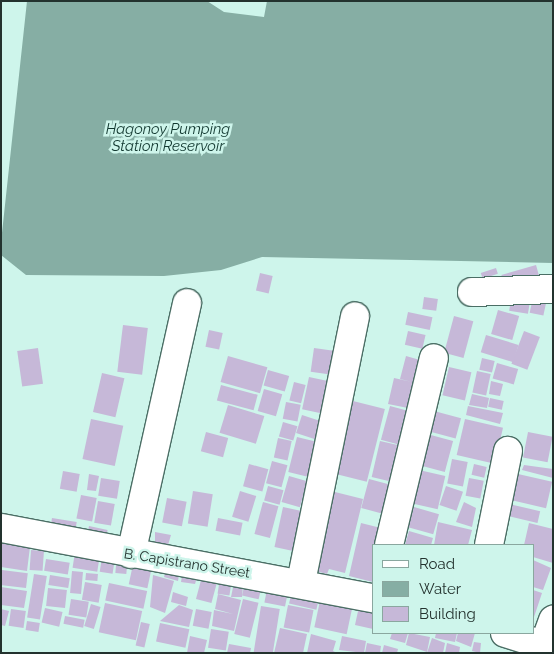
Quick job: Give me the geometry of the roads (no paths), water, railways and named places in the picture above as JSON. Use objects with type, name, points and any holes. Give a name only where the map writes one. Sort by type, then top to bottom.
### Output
[{"type":"street","points":[[472,292],[553,289]]},
{"type":"street","points":[[131,554],[187,303]]},
{"type":"street","points":[[301,582],[355,316]]},
{"type":"street","points":[[389,544],[434,358]]},
{"type":"street","points":[[488,544],[508,451]]},
{"type":"street","name":"B. Capistrano Street","points":[[1,528],[131,554],[301,582],[372,598]]},
{"type":"street","points":[[514,634],[550,638]]},
{"type":"water","name":"Hagonoy Pumping Station Reservoir","points":[[27,1],[207,1],[224,12],[264,17],[267,1],[553,1],[553,263],[262,257],[221,270],[164,276],[26,275],[1,255],[1,242]]}]
